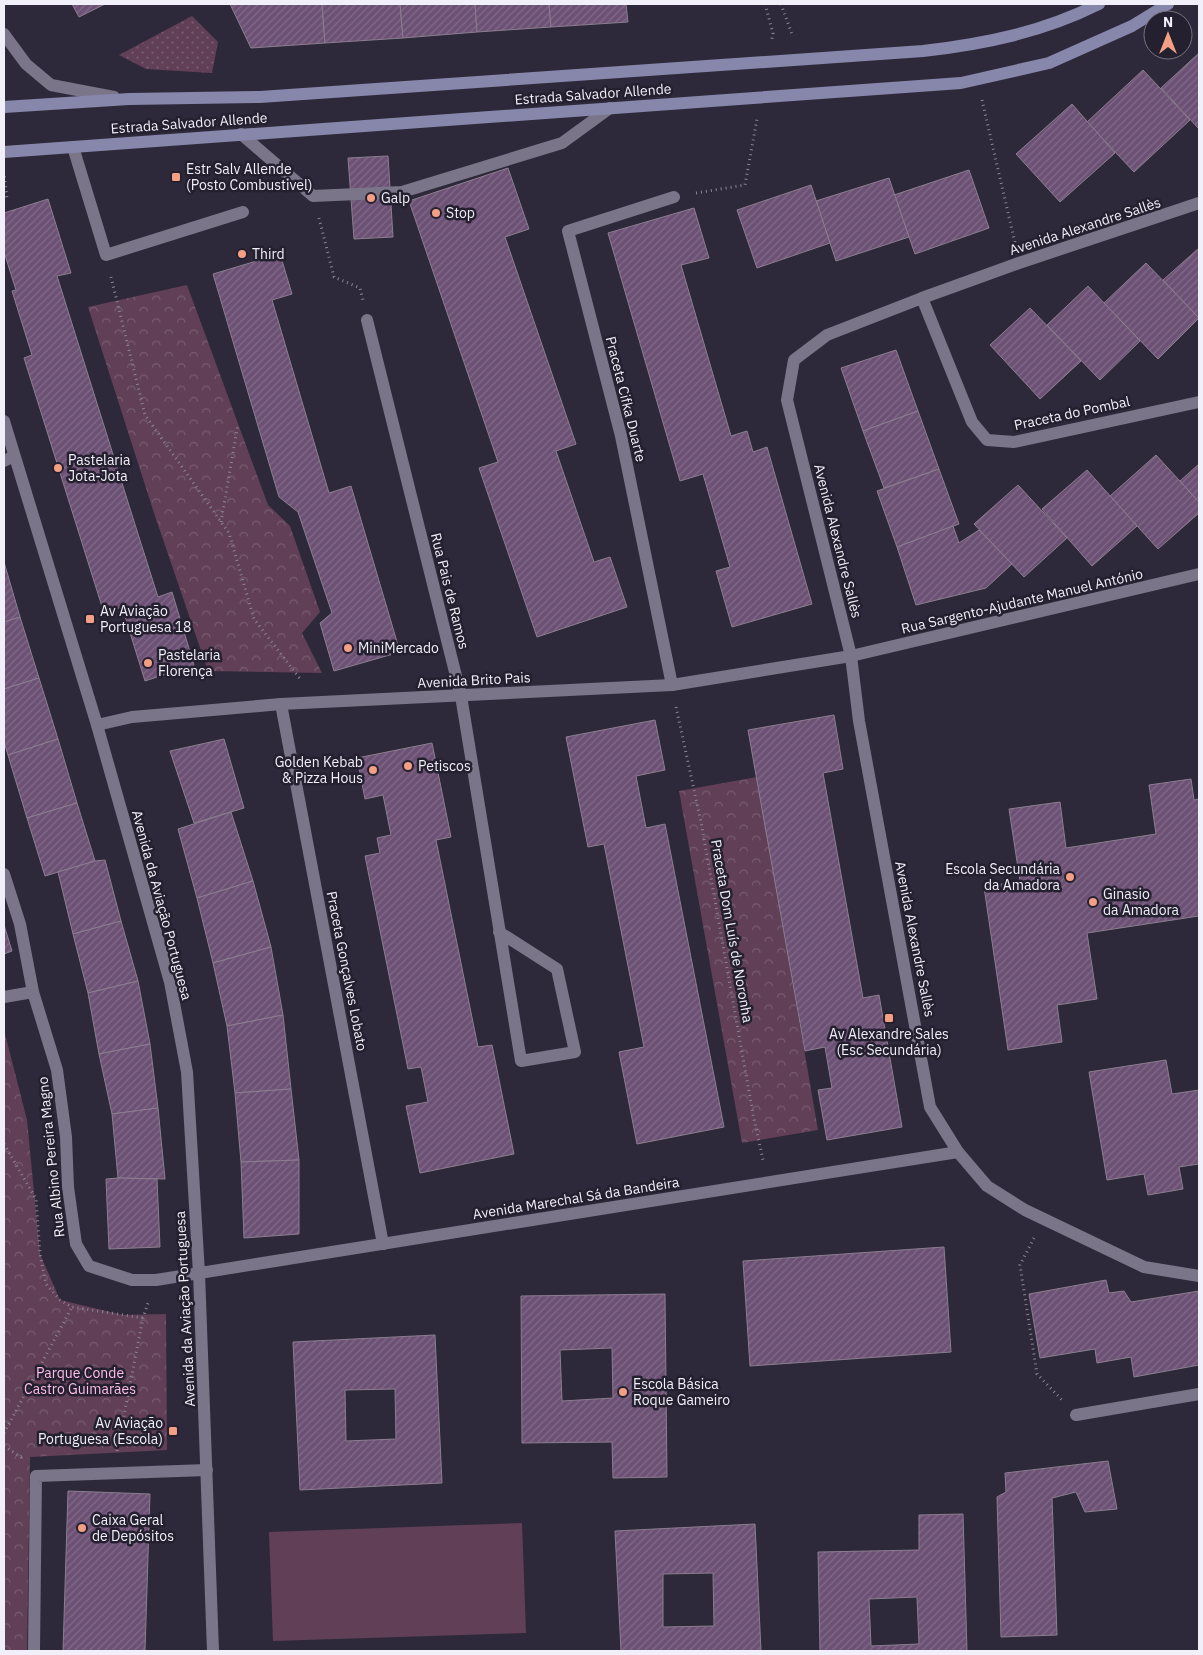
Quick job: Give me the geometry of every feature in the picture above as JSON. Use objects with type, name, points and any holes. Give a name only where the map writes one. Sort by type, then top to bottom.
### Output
[{"type":"main road","name":"Estrada Salvador Allende","points":[[4,107],[129,100],[260,97],[923,51],[1014,37],[1100,4]]},
{"type":"main road","name":"Estrada Salvador Allende","points":[[4,152],[961,83],[1049,63],[1132,26],[1168,4]]},
{"type":"street","points":[[4,34],[26,64],[51,85],[129,100]]},
{"type":"street","points":[[241,134],[313,196],[402,192],[562,143],[610,108]]},
{"type":"street","points":[[73,147],[106,255],[243,212]]},
{"type":"street","name":"Praceta Cifka Duarte","points":[[672,684],[621,436],[568,230],[674,197]]},
{"type":"street","name":"Avenida Alexandre Sallès","points":[[1199,203],[1019,263],[828,335],[794,360],[787,400],[852,656],[859,721],[930,1107],[958,1152],[987,1186],[1025,1210],[1144,1268],[1199,1276]]},
{"type":"street","name":"Praceta do Pombal","points":[[922,298],[972,422],[987,440],[1014,442],[1199,402]]},
{"type":"street","name":"Rua Pais de Ramos","points":[[367,320],[461,696],[499,932],[521,1061],[575,1052],[557,970],[499,932]]},
{"type":"street","name":"Avenida da Aviação Portuguesa","points":[[4,421],[9,459],[97,724],[170,982],[187,1072],[199,1273],[213,1651]]},
{"type":"street","name":"Rua Sargento-Ajudante Manuel António","points":[[852,656],[1199,574]]},
{"type":"street","name":"Avenida Brito Pais","points":[[97,724],[132,717],[282,704],[672,684],[852,656]]},
{"type":"street","name":"Praceta Gonçalves Lobato","points":[[282,704],[383,1244]]},
{"type":"street","name":"Rua Albino Pereira Magno","points":[[4,874],[20,924],[34,992],[57,1070],[76,1244],[89,1266],[132,1280],[156,1280],[199,1273]]},
{"type":"street","points":[[4,998],[34,992]]},
{"type":"street","name":"Avenida Marechal Sá da Bandeira","points":[[199,1273],[958,1152]]},
{"type":"street","points":[[1076,1415],[1199,1394]]},
{"type":"street","points":[[34,1651],[36,1476],[207,1470]]},
{"type":"path","points":[[765,4],[773,33]]},
{"type":"path","points":[[781,4],[799,60]]},
{"type":"path","points":[[977,80],[1019,263]]},
{"type":"path","points":[[4,168],[7,199],[4,198]]},
{"type":"path","points":[[674,197],[745,185]]},
{"type":"path","points":[[313,196],[334,277],[360,288]]},
{"type":"path","points":[[106,255],[145,415],[229,533],[254,619],[318,703]]},
{"type":"path","points":[[221,522],[238,424]]},
{"type":"path","name":"Praceta Dom Luís de Noronha","points":[[672,684],[701,822],[752,1114],[768,1182]]},
{"type":"path","points":[[4,1144],[36,1199]]},
{"type":"path","points":[[1044,1219],[1020,1265],[1037,1374],[1076,1415]]},
{"type":"path","points":[[4,1433],[72,1308]]},
{"type":"path","points":[[113,1473],[143,1318]]},
{"type":"green space","points":[[192,16],[218,42],[212,73],[146,69],[119,55]]},
{"type":"green space","points":[[187,285],[268,505],[290,526],[320,612],[302,633],[322,673],[208,671],[155,516],[88,307]]},
{"type":"green space","points":[[757,777],[818,1130],[742,1143],[679,791]]},
{"type":"green space","name":"Parque Conde Castro Guimarães","points":[[4,1030],[27,1120],[40,1254],[60,1300],[123,1315],[166,1314],[167,1450],[30,1457],[27,1651],[4,1651]]},
{"type":"green space","points":[[522,1523],[526,1633],[273,1641],[269,1532]]},
{"type":"building","points":[[72,4],[105,4],[79,17]]},
{"type":"building","points":[[230,4],[322,4],[325,43],[251,48]]},
{"type":"building","points":[[322,4],[400,4],[403,38],[325,43]]},
{"type":"building","points":[[400,4],[475,4],[477,32],[403,38]]},
{"type":"building","points":[[475,4],[549,4],[551,27],[477,32]]},
{"type":"building","points":[[549,4],[626,4],[628,22],[551,27]]},
{"type":"building","points":[[1199,53],[1199,129],[1161,88]]},
{"type":"building","points":[[1143,70],[1190,120],[1134,172],[1087,122]]},
{"type":"building","points":[[1072,104],[1115,153],[1060,202],[1016,154]]},
{"type":"building","name":"Galp","points":[[388,156],[393,237],[354,239],[348,158]]},
{"type":"building","points":[[508,168],[529,229],[505,237],[576,444],[556,451],[594,562],[610,557],[627,607],[537,637],[479,468],[498,462],[409,201]]},
{"type":"building","points":[[969,170],[989,228],[915,254],[894,195]]},
{"type":"building","points":[[889,178],[909,237],[836,261],[816,201]]},
{"type":"building","points":[[811,185],[830,243],[757,268],[737,210]]},
{"type":"building","points":[[48,199],[71,273],[57,276],[158,597],[172,592],[194,665],[145,681],[122,607],[104,613],[24,358],[32,355],[12,291],[16,290],[4,252],[4,213]]},
{"type":"building","points":[[694,208],[709,258],[681,265],[731,436],[747,431],[753,452],[767,447],[812,604],[732,627],[716,571],[730,567],[703,474],[680,481],[608,233]]},
{"type":"building","points":[[1199,248],[1199,318],[1163,280]]},
{"type":"building","points":[[280,254],[292,294],[272,300],[329,493],[351,486],[400,652],[334,671],[320,623],[332,613],[298,512],[279,497],[213,274]]},
{"type":"building","points":[[1146,263],[1199,318],[1158,359],[1104,303]]},
{"type":"building","points":[[1088,286],[1140,341],[1100,380],[1047,325]]},
{"type":"building","points":[[1030,308],[1081,361],[1040,399],[990,345]]},
{"type":"building","points":[[896,350],[918,411],[863,431],[841,368]]},
{"type":"building","points":[[918,411],[939,469],[884,488],[863,431]]},
{"type":"building","points":[[1156,455],[1199,502],[1199,513],[1158,549],[1110,496]]},
{"type":"building","points":[[1199,464],[1199,502],[1180,481]]},
{"type":"building","points":[[939,469],[959,524],[897,547],[877,491]]},
{"type":"building","points":[[1087,470],[1137,526],[1092,566],[1042,509]]},
{"type":"building","points":[[1018,485],[1067,538],[1024,577],[974,524]]},
{"type":"building","points":[[953,526],[959,543],[979,530],[1012,564],[986,588],[916,605],[897,547]]},
{"type":"building","points":[[4,562],[20,617],[4,622]]},
{"type":"building","points":[[20,617],[39,678],[4,689],[4,622]]},
{"type":"building","points":[[39,678],[58,739],[8,755],[4,742],[4,689]]},
{"type":"building","points":[[834,715],[843,769],[823,773],[863,998],[879,995],[902,1127],[827,1140],[818,1090],[832,1088],[825,1047],[805,1051],[748,730]]},
{"type":"building","points":[[655,720],[665,770],[636,776],[646,828],[665,824],[724,1127],[637,1144],[619,1052],[644,1047],[604,844],[588,847],[566,737]]},
{"type":"building","points":[[58,739],[77,803],[27,818],[8,755]]},
{"type":"building","points":[[224,739],[244,808],[194,823],[170,751]]},
{"type":"building","points":[[432,743],[451,837],[436,840],[478,1047],[492,1045],[514,1154],[420,1173],[406,1106],[428,1102],[421,1067],[408,1069],[365,856],[380,853],[377,838],[391,835],[383,795],[365,799],[357,758]]},
{"type":"building","name":"Ginasio da Amadora","points":[[1191,779],[1194,800],[1199,799],[1199,916],[1087,933],[1097,999],[1057,1005],[1062,1042],[1008,1050],[984,887],[1020,881],[1009,809],[1060,802],[1066,848],[1156,834],[1149,785]]},
{"type":"building","points":[[77,803],[95,861],[45,876],[27,818]]},
{"type":"building","points":[[231,812],[253,881],[197,898],[178,829]]},
{"type":"building","points":[[105,860],[121,921],[73,934],[58,872],[95,861]]},
{"type":"building","points":[[253,881],[271,947],[213,963],[197,898]]},
{"type":"building","points":[[121,921],[138,981],[88,993],[73,934]]},
{"type":"building","points":[[4,925],[12,951],[4,954]]},
{"type":"building","points":[[271,947],[283,1015],[227,1026],[213,963]]},
{"type":"building","points":[[138,981],[150,1044],[99,1054],[88,993]]},
{"type":"building","points":[[283,1015],[291,1089],[235,1093],[227,1026]]},
{"type":"building","points":[[150,1044],[158,1108],[112,1114],[99,1054]]},
{"type":"building","points":[[1166,1060],[1172,1094],[1199,1090],[1199,1164],[1179,1167],[1183,1189],[1148,1195],[1144,1174],[1107,1180],[1089,1072]]},
{"type":"building","points":[[291,1089],[299,1160],[241,1162],[235,1093]]},
{"type":"building","points":[[158,1108],[165,1179],[118,1178],[112,1114]]},
{"type":"building","points":[[299,1160],[299,1234],[244,1238],[241,1162]]},
{"type":"building","points":[[106,1179],[157,1179],[160,1247],[109,1249]]},
{"type":"building","points":[[944,1247],[951,1352],[750,1366],[743,1261]]},
{"type":"building","points":[[1106,1280],[1109,1293],[1124,1291],[1131,1302],[1199,1291],[1199,1365],[1134,1377],[1131,1357],[1097,1363],[1095,1349],[1040,1358],[1029,1294]]},
{"type":"building","points":[[665,1294],[667,1477],[613,1478],[612,1442],[522,1443],[521,1296]],"holes":[[[612,1348],[613,1398],[562,1401],[560,1350]]]},
{"type":"building","points":[[435,1335],[442,1483],[300,1490],[293,1342]],"holes":[[[395,1389],[396,1439],[346,1441],[345,1390]]]},
{"type":"building","points":[[1108,1461],[1117,1509],[1085,1512],[1076,1492],[1052,1498],[1057,1635],[1001,1637],[997,1497],[1006,1492],[1005,1473]]},
{"type":"building","points":[[68,1491],[150,1494],[145,1651],[63,1651]]},
{"type":"building","points":[[963,1514],[967,1651],[820,1651],[818,1552],[919,1550],[919,1515]],"holes":[[[917,1597],[919,1644],[871,1646],[869,1599]]]},
{"type":"building","points":[[755,1524],[761,1651],[621,1651],[615,1531]],"holes":[[[713,1573],[714,1626],[663,1627],[663,1574]]]},
{"type":"place","name":"Estr Salv Allende (Posto Combustivel)","points":[[176,177]]},
{"type":"place","name":"Galp","points":[[371,198]]},
{"type":"place","name":"Stop","points":[[436,213]]},
{"type":"place","name":"Third","points":[[242,254]]},
{"type":"place","name":"Pastelaria Jota-Jota","points":[[58,468]]},
{"type":"place","name":"Av Aviação Portuguesa 18","points":[[90,619]]},
{"type":"place","name":"MiniMercado","points":[[348,648]]},
{"type":"place","name":"Pastelaria Florença","points":[[148,663]]},
{"type":"place","name":"Petiscos","points":[[408,766]]},
{"type":"place","name":"Golden Kebab & Pizza Hous","points":[[373,770]]},
{"type":"place","name":"Escola Secundária da Amadora","points":[[1070,877]]},
{"type":"place","name":"Ginasio da Amadora","points":[[1093,902]]},
{"type":"place","name":"Av Alexandre Sales (Esc Secundária)","points":[[889,1018]]},
{"type":"place","name":"Escola Básica Roque Gameiro","points":[[623,1392]]},
{"type":"place","name":"Av Aviação Portuguesa (Escola)","points":[[173,1431]]},
{"type":"place","name":"Caixa Geral de Depósitos","points":[[82,1528]]}]
